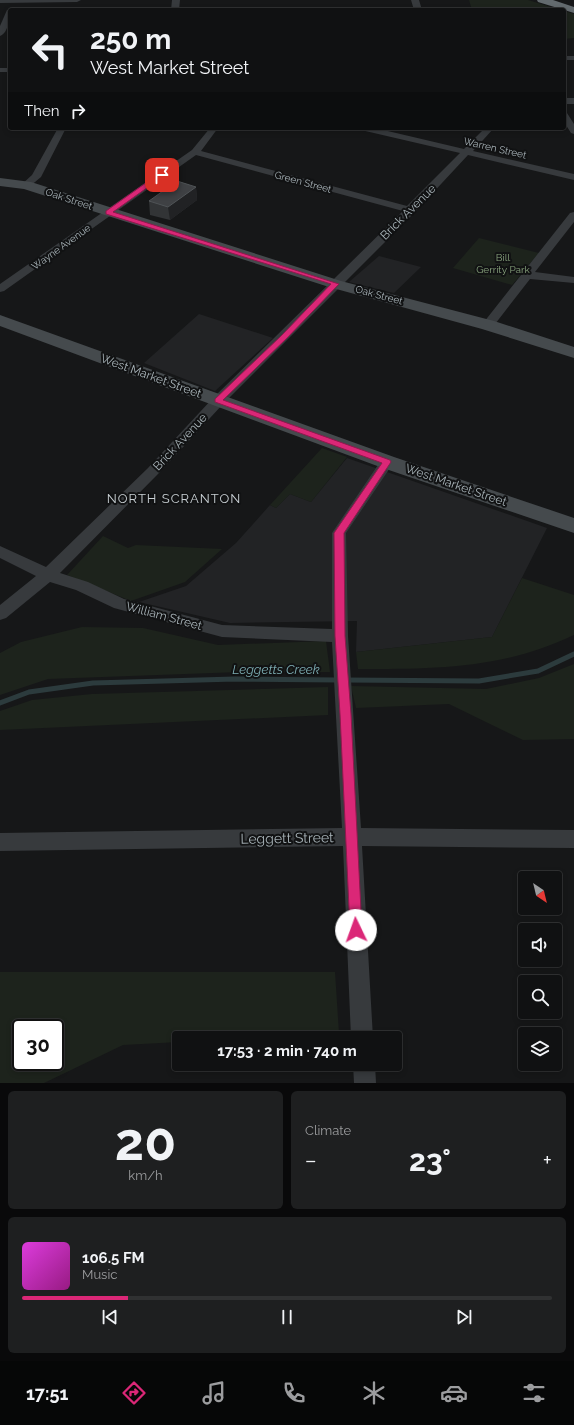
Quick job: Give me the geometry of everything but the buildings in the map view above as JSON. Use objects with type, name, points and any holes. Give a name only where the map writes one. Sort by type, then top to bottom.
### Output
[{"type":"highway","points":[[542,0],[574,10]]},
{"type":"highway","points":[[553,0],[574,6]]},
{"type":"street","points":[[0,1],[77,0]]},
{"type":"street","points":[[0,32],[8,15]]},
{"type":"street","points":[[566,118],[574,131]]},
{"type":"street","points":[[26,185],[36,177],[61,130]]},
{"type":"street","name":"Wayne Avenue","points":[[0,290],[108,212],[195,152],[213,130]]},
{"type":"street","name":"Warren Street","points":[[372,130],[465,153],[574,177]]},
{"type":"street","name":"Brick Avenue","points":[[0,614],[48,575],[153,471],[218,400],[284,337],[335,284],[411,210],[488,130]]},
{"type":"street","name":"Green Street","points":[[195,152],[411,210]]},
{"type":"street","name":"Oak Street","points":[[0,182],[26,185],[335,284],[488,325],[574,353]]},
{"type":"street","points":[[488,325],[574,215]]},
{"type":"street","points":[[528,275],[574,280]]},
{"type":"street","name":"West Market Street","points":[[0,320],[387,462],[574,526]]},
{"type":"street","points":[[362,1031],[346,714],[340,636],[339,533],[387,462]]},
{"type":"street","name":"William Street","points":[[0,551],[48,575],[82,586],[120,604],[222,631],[340,636]]},
{"type":"street","name":"Leggett Street","points":[[0,842],[351,837],[574,839]]},
{"type":"street","points":[[364,1071],[365,1083]]},
{"type":"shaded area","points":[[379,256],[421,267],[394,293],[349,282]]},
{"type":"shaded area","points":[[199,314],[273,338],[215,391],[144,363]]},
{"type":"shaded area","points":[[347,458],[547,528],[492,637],[356,652],[357,621],[230,623],[139,602],[186,586],[236,543],[270,505],[276,508],[290,494],[311,502]]},
{"type":"green space","points":[[469,0],[528,0],[554,8],[471,8]]},
{"type":"green space","points":[[566,12],[574,14],[574,38],[566,39]]},
{"type":"green space","name":"Bill Gerrity Park","points":[[479,238],[539,253],[512,285],[453,268]]},
{"type":"green space","points":[[322,448],[347,457],[311,502],[290,494],[276,508],[270,505]]},
{"type":"green space","points":[[103,536],[128,548],[136,545],[222,549],[185,582],[131,601],[67,575]]},
{"type":"green space","points":[[522,578],[574,595],[574,635],[521,655],[495,661],[441,667],[358,669],[356,652],[492,637]]},
{"type":"green space","points":[[82,627],[143,628],[218,645],[326,641],[330,672],[240,672],[48,679],[0,695],[0,653],[21,642]]},
{"type":"green space","points":[[574,664],[574,739],[523,740],[449,704],[356,708],[351,686],[486,689],[539,678]]},
{"type":"green space","points":[[328,687],[328,715],[0,730],[0,711],[32,700],[92,694]]},
{"type":"green space","points":[[0,972],[335,972],[339,1031],[172,1031],[172,1042],[123,1045],[44,1083],[0,1083]]},
{"type":"waterway","name":"Leggetts Creek","points":[[346,680],[479,681],[538,671],[574,654]]},
{"type":"waterway","name":"Leggetts Creek","points":[[0,703],[29,692],[93,683],[235,679],[339,680]]},
{"type":"district","name":"NORTH SCRANTON","points":[[174,498]]},
{"type":"route","points":[[162,175],[108,212],[335,284],[284,337],[218,400],[387,462],[339,533],[340,636],[346,714],[356,930]]}]
